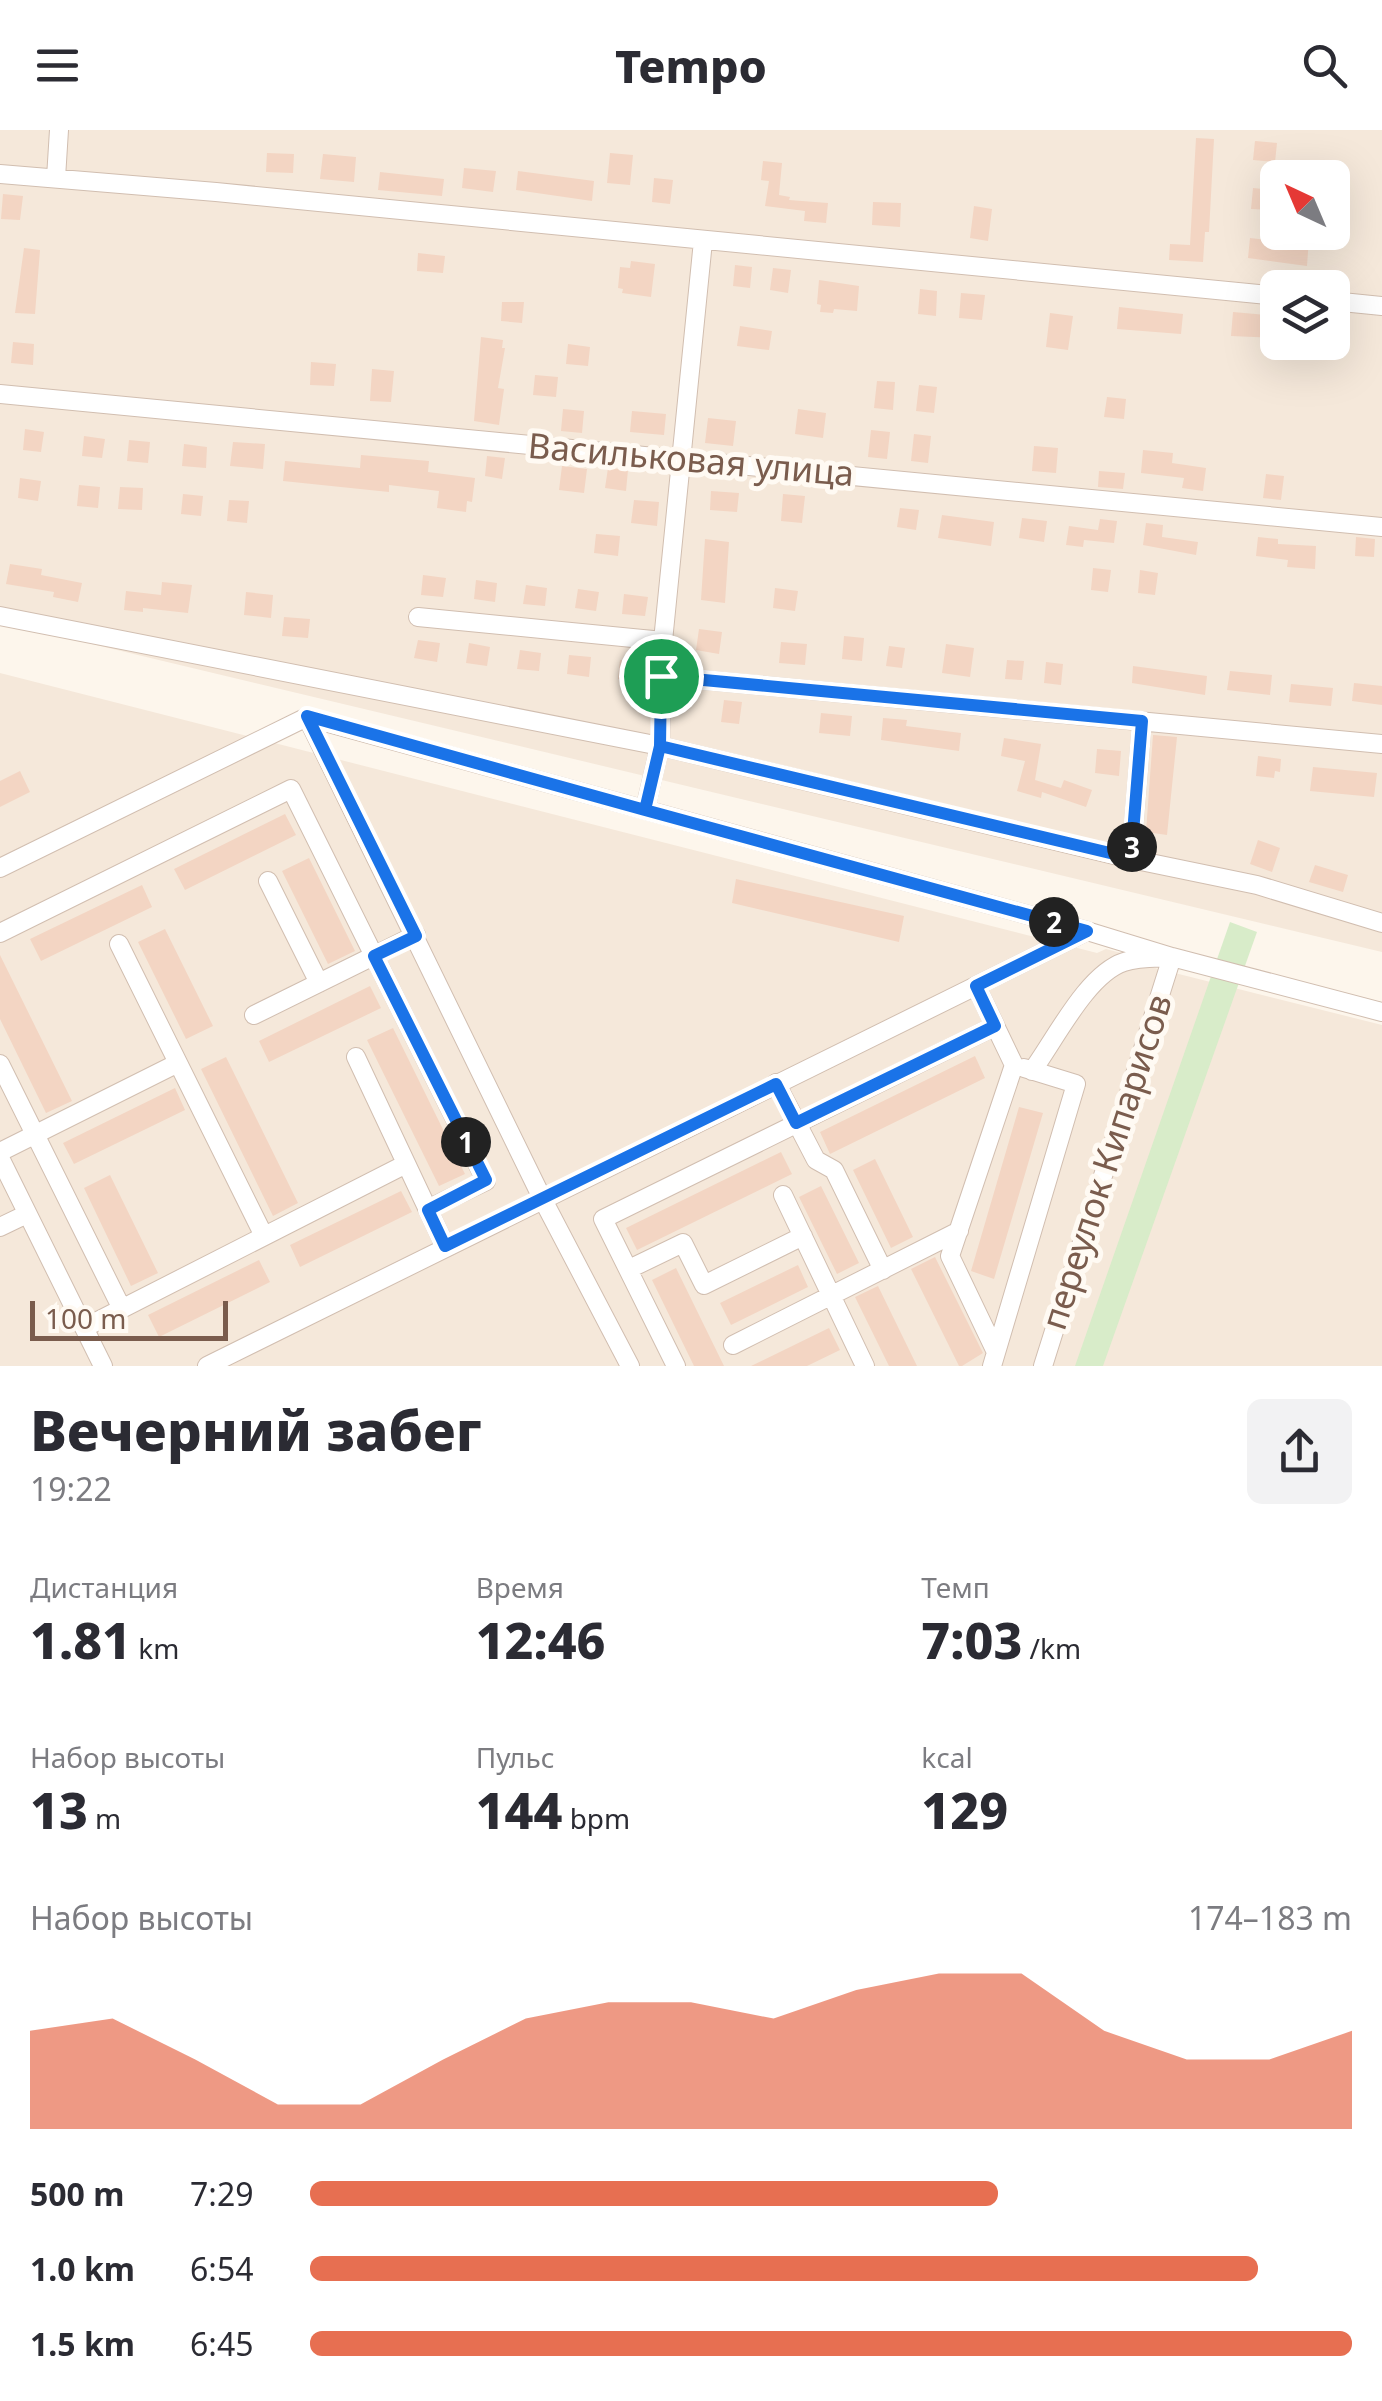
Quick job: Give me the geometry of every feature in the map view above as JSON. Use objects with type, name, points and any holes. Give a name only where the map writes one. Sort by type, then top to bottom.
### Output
[{"type":"street","points":[[56,178],[60,130]]},
{"type":"street","points":[[0,174],[1260,294]]},
{"type":"street","points":[[645,810],[660,746],[663,641],[703,242]]},
{"type":"street","points":[[1350,303],[1382,306]]},
{"type":"street","name":"Васильковая улица","points":[[0,394],[1382,527]]},
{"type":"street","points":[[0,616],[660,746],[1257,886],[1382,923]]},
{"type":"street","points":[[418,617],[663,641]]},
{"type":"street","points":[[661,676],[1382,744]]},
{"type":"street","points":[[307,716],[542,1198],[630,1366]]},
{"type":"street","points":[[0,868],[307,716],[1382,1012]]},
{"type":"street","points":[[1131,858],[1142,721]]},
{"type":"street","points":[[0,934],[291,788],[486,1180],[428,1210]]},
{"type":"street","points":[[268,881],[318,984]]},
{"type":"street","points":[[207,1366],[1087,931]]},
{"type":"street","points":[[254,1015],[416,936]]},
{"type":"street","points":[[118,944],[264,1236]]},
{"type":"street","points":[[994,1359],[950,1256],[1023,1068],[1058,1035],[1079,1000],[1110,969],[1140,959],[1172,957]]},
{"type":"street","name":"переулок Кипарисов","points":[[1043,1366],[1172,957]]},
{"type":"street","points":[[976,986],[995,1026],[1023,1068],[1076,1084],[994,1359]]},
{"type":"street","points":[[676,1366],[603,1219],[995,1026]]},
{"type":"street","points":[[356,1057],[445,1246]]},
{"type":"street","points":[[103,1366],[0,1155],[178,1063]]},
{"type":"street","points":[[0,1064],[122,1308]]},
{"type":"street","points":[[776,1084],[816,1160],[834,1170],[883,1270]]},
{"type":"street","points":[[84,1328],[406,1164]]},
{"type":"street","points":[[783,1195],[864,1366]]},
{"type":"street","points":[[0,1227],[27,1214]]},
{"type":"street","points":[[734,1345],[958,1231]]},
{"type":"street","points":[[629,1270],[683,1242],[704,1284],[803,1236]]},
{"type":"shaded area","points":[[0,130],[1382,130],[1382,952],[0,622]]},
{"type":"shaded area","points":[[0,673],[1097,953],[1106,949],[1152,961],[1151,967],[1382,1025],[1382,1366],[0,1366]]},
{"type":"green space","points":[[1230,922],[1257,932],[1103,1366],[1075,1366]]},
{"type":"building","points":[[1196,138],[1214,139],[1209,232],[1205,232],[1203,262],[1169,260],[1170,244],[1190,245]]},
{"type":"building","points":[[1255,141],[1277,143],[1275,160],[1253,160]]},
{"type":"building","points":[[267,153],[294,154],[293,173],[266,172]]},
{"type":"building","points":[[610,153],[633,155],[630,185],[607,183]]},
{"type":"building","points":[[323,154],[356,157],[354,182],[320,179]]},
{"type":"building","points":[[763,161],[782,163],[779,195],[790,197],[789,200],[828,203],[826,223],[804,221],[805,211],[765,206],[769,181],[761,180]]},
{"type":"building","points":[[464,168],[496,171],[493,192],[462,188]]},
{"type":"building","points":[[518,171],[594,181],[592,201],[516,190]]},
{"type":"building","points":[[380,172],[444,179],[442,196],[378,190]]},
{"type":"building","points":[[654,178],[673,180],[670,204],[652,202]]},
{"type":"building","points":[[1253,188],[1260,189],[1260,209],[1251,209]]},
{"type":"building","points":[[3,194],[23,196],[20,220],[1,219]]},
{"type":"building","points":[[873,202],[901,203],[900,227],[872,225]]},
{"type":"building","points":[[974,206],[992,209],[988,241],[970,238]]},
{"type":"building","points":[[1250,238],[1260,239],[1260,250],[1308,250],[1307,266],[1248,258]]},
{"type":"building","points":[[24,248],[40,250],[35,314],[15,313]]},
{"type":"building","points":[[418,253],[445,256],[443,273],[417,271]]},
{"type":"building","points":[[631,261],[655,264],[651,297],[622,293],[623,289],[618,288],[620,267],[630,268]]},
{"type":"building","points":[[735,265],[752,267],[750,288],[733,286]]},
{"type":"building","points":[[773,268],[791,270],[788,293],[770,290]]},
{"type":"building","points":[[819,280],[859,286],[857,311],[820,312]]},
{"type":"building","points":[[920,289],[937,291],[936,316],[918,314]]},
{"type":"building","points":[[961,293],[985,295],[982,320],[959,318]]},
{"type":"building","points":[[502,302],[524,302],[522,323],[501,321]]},
{"type":"building","points":[[1119,307],[1183,314],[1181,334],[1117,329]]},
{"type":"building","points":[[1233,312],[1260,314],[1260,337],[1231,336]]},
{"type":"building","points":[[1050,313],[1073,316],[1068,350],[1046,347]]},
{"type":"building","points":[[740,326],[772,331],[769,350],[737,346]]},
{"type":"building","points":[[481,337],[503,340],[505,348],[498,388],[504,389],[499,425],[474,421]]},
{"type":"building","points":[[13,342],[34,344],[33,365],[11,363]]},
{"type":"building","points":[[568,344],[590,347],[588,366],[566,364]]},
{"type":"building","points":[[311,362],[336,364],[334,386],[310,385]]},
{"type":"building","points":[[372,369],[394,371],[391,402],[370,401]]},
{"type":"building","points":[[535,375],[558,377],[556,397],[533,395]]},
{"type":"building","points":[[877,381],[895,382],[893,410],[874,408]]},
{"type":"building","points":[[919,385],[937,387],[934,413],[916,411]]},
{"type":"building","points":[[1107,397],[1126,399],[1124,419],[1104,417]]},
{"type":"building","points":[[563,409],[584,411],[582,433],[561,431]]},
{"type":"building","points":[[798,409],[826,413],[823,438],[795,434]]},
{"type":"building","points":[[632,411],[666,414],[664,435],[630,432]]},
{"type":"building","points":[[708,418],[736,421],[733,446],[705,443]]},
{"type":"building","points":[[25,429],[44,432],[41,452],[23,450]]},
{"type":"building","points":[[871,430],[890,432],[887,459],[868,457]]},
{"type":"building","points":[[914,434],[931,436],[928,463],[911,461]]},
{"type":"building","points":[[84,436],[105,439],[102,458],[82,456]]},
{"type":"building","points":[[129,440],[150,442],[148,463],[127,461]]},
{"type":"building","points":[[233,442],[265,444],[263,469],[230,466]]},
{"type":"building","points":[[184,444],[207,447],[206,468],[182,466]]},
{"type":"building","points":[[1034,446],[1058,448],[1056,473],[1032,471]]},
{"type":"building","points":[[1143,450],[1173,453],[1172,463],[1206,468],[1203,491],[1182,488],[1184,478],[1141,473]]},
{"type":"building","points":[[361,455],[429,461],[428,472],[475,478],[472,502],[467,501],[466,512],[437,508],[439,491],[389,485],[389,492],[283,481],[285,461],[360,468]]},
{"type":"building","points":[[487,456],[505,458],[502,479],[485,476]]},
{"type":"building","points":[[562,466],[587,469],[584,493],[559,490]]},
{"type":"building","points":[[608,468],[628,470],[626,491],[605,488]]},
{"type":"building","points":[[1099,471],[1125,473],[1123,489],[1098,487]]},
{"type":"building","points":[[1266,474],[1284,476],[1281,500],[1263,498]]},
{"type":"building","points":[[20,478],[41,481],[38,501],[18,498]]},
{"type":"building","points":[[79,485],[100,487],[98,508],[77,506]]},
{"type":"building","points":[[120,487],[143,488],[142,510],[118,509]]},
{"type":"building","points":[[711,491],[739,493],[737,512],[710,510]]},
{"type":"building","points":[[183,494],[203,496],[201,516],[181,514]]},
{"type":"building","points":[[783,494],[805,496],[802,523],[781,521]]},
{"type":"building","points":[[229,500],[249,501],[247,523],[227,521]]},
{"type":"building","points":[[634,500],[659,502],[657,526],[631,523]]},
{"type":"building","points":[[900,508],[919,510],[916,530],[897,527]]},
{"type":"building","points":[[942,515],[994,522],[991,546],[938,538]]},
{"type":"building","points":[[1022,518],[1047,521],[1044,542],[1019,538]]},
{"type":"building","points":[[1100,519],[1117,521],[1114,543],[1084,540],[1083,547],[1066,545],[1069,526],[1098,530]]},
{"type":"building","points":[[1146,523],[1163,525],[1162,537],[1198,542],[1196,555],[1143,545]]},
{"type":"building","points":[[596,534],[620,536],[618,556],[594,553]]},
{"type":"building","points":[[1258,537],[1278,539],[1278,544],[1316,546],[1315,569],[1287,567],[1288,560],[1256,556]]},
{"type":"building","points":[[1356,537],[1375,539],[1374,557],[1355,556]]},
{"type":"building","points":[[705,539],[729,542],[725,603],[701,600]]},
{"type":"building","points":[[10,564],[42,569],[41,575],[82,583],[78,602],[53,597],[54,592],[6,584]]},
{"type":"building","points":[[1093,568],[1111,570],[1108,592],[1091,590]]},
{"type":"building","points":[[1140,570],[1158,573],[1155,595],[1138,593]]},
{"type":"building","points":[[423,575],[446,578],[443,597],[421,595]]},
{"type":"building","points":[[476,580],[497,583],[495,602],[474,599]]},
{"type":"building","points":[[162,582],[192,585],[188,613],[124,610],[126,591],[161,595]]},
{"type":"building","points":[[526,585],[547,588],[545,606],[523,604]]},
{"type":"building","points":[[775,588],[798,591],[795,611],[773,608]]},
{"type":"building","points":[[578,589],[599,592],[596,611],[575,608]]},
{"type":"building","points":[[246,592],[273,595],[271,618],[244,615]]},
{"type":"building","points":[[624,594],[648,597],[645,616],[622,614]]},
{"type":"building","points":[[284,617],[310,619],[308,638],[282,636]]},
{"type":"building","points":[[699,629],[722,632],[719,654],[696,650]]},
{"type":"building","points":[[844,636],[864,638],[862,661],[842,659]]},
{"type":"building","points":[[418,640],[440,643],[437,662],[414,658]]},
{"type":"building","points":[[781,642],[807,644],[805,665],[779,663]]},
{"type":"building","points":[[469,643],[490,647],[487,666],[466,663]]},
{"type":"building","points":[[946,644],[974,648],[970,677],[942,673]]},
{"type":"building","points":[[889,646],[905,648],[902,668],[886,666]]},
{"type":"building","points":[[520,650],[541,653],[539,671],[517,669]]},
{"type":"building","points":[[569,655],[591,657],[589,677],[567,674]]},
{"type":"building","points":[[620,660],[642,662],[640,681],[618,679]]},
{"type":"building","points":[[1007,660],[1024,661],[1022,680],[1005,679]]},
{"type":"building","points":[[1046,662],[1063,664],[1061,685],[1044,683]]},
{"type":"building","points":[[1133,666],[1207,676],[1205,695],[1132,683]]},
{"type":"building","points":[[1230,671],[1272,675],[1270,695],[1227,690]]},
{"type":"building","points":[[1354,683],[1382,686],[1382,705],[1352,701]]},
{"type":"building","points":[[1291,684],[1333,688],[1331,706],[1289,702]]},
{"type":"building","points":[[724,700],[742,702],[739,724],[721,722]]},
{"type":"building","points":[[821,713],[852,716],[850,736],[819,733]]},
{"type":"building","points":[[883,718],[907,720],[906,726],[961,733],[959,751],[881,740]]},
{"type":"building","points":[[1153,735],[1177,737],[1167,835],[1146,832]]},
{"type":"building","points":[[1004,738],[1041,744],[1035,780],[1061,788],[1064,780],[1092,790],[1086,807],[1042,792],[1041,798],[1017,791],[1025,761],[1001,756]]},
{"type":"building","points":[[1097,749],[1121,751],[1119,776],[1095,773]]},
{"type":"building","points":[[1258,756],[1281,759],[1280,772],[1275,771],[1274,778],[1256,776]]},
{"type":"building","points":[[1313,767],[1377,773],[1374,797],[1310,791]]},
{"type":"building","points":[[20,771],[30,792],[0,807],[0,781]]},
{"type":"building","points":[[285,814],[296,835],[185,890],[174,869]]},
{"type":"building","points":[[1258,840],[1280,848],[1272,872],[1250,864]]},
{"type":"building","points":[[309,858],[355,951],[328,964],[282,871]]},
{"type":"building","points":[[1315,865],[1348,875],[1343,892],[1309,882]]},
{"type":"building","points":[[736,879],[904,916],[899,942],[732,903]]},
{"type":"building","points":[[142,885],[152,907],[41,961],[30,939]]},
{"type":"building","points":[[165,929],[213,1026],[186,1039],[138,942]]},
{"type":"building","points":[[0,955],[72,1101],[46,1113],[0,1019]]},
{"type":"building","points":[[370,986],[381,1008],[269,1062],[259,1041]]},
{"type":"building","points":[[393,1028],[465,1174],[439,1186],[367,1040]]},
{"type":"building","points":[[975,1056],[985,1078],[830,1154],[820,1132]]},
{"type":"building","points":[[226,1057],[298,1203],[273,1216],[201,1069]]},
{"type":"building","points":[[175,1088],[185,1110],[74,1164],[63,1143]]},
{"type":"building","points":[[1019,1107],[1043,1113],[994,1279],[971,1271]]},
{"type":"building","points":[[781,1152],[792,1174],[637,1250],[626,1228]]},
{"type":"building","points":[[875,1159],[913,1237],[891,1248],[853,1170]]},
{"type":"building","points":[[110,1175],[158,1273],[131,1286],[84,1188]]},
{"type":"building","points":[[821,1186],[859,1263],[837,1274],[799,1197]]},
{"type":"building","points":[[401,1191],[412,1212],[300,1267],[290,1245]]},
{"type":"building","points":[[935,1257],[983,1353],[962,1366],[911,1269]]},
{"type":"building","points":[[259,1260],[270,1282],[159,1337],[148,1315]]},
{"type":"building","points":[[798,1265],[808,1287],[731,1325],[720,1303]]},
{"type":"building","points":[[676,1268],[724,1366],[694,1366],[652,1280]]},
{"type":"building","points":[[878,1286],[917,1366],[889,1366],[855,1297]]},
{"type":"building","points":[[829,1328],[840,1350],[807,1366],[751,1366]]},
{"type":"route","points":[[661,676],[660,746],[645,810],[307,716],[416,936],[374,956],[486,1180],[428,1210],[445,1246],[776,1084],[796,1123],[995,1026],[976,986],[1087,931],[645,810],[660,746],[1131,858],[1142,721],[661,676]]}]
